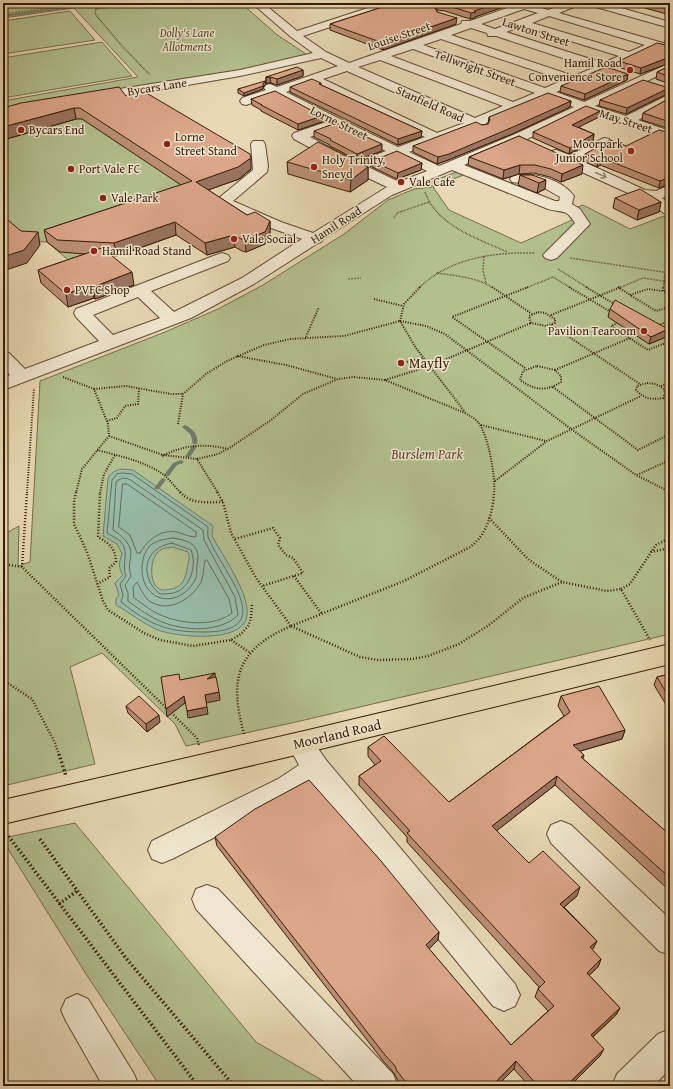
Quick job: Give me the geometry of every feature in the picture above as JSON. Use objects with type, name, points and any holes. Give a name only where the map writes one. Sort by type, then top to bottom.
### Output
[{"type":"main road","name":"Moorland Road","points":[[3,812],[204,764],[300,743],[665,655]]},
{"type":"street","name":"Stanfield Road","points":[[257,3],[295,35],[322,54],[348,67],[497,133],[515,138],[540,148],[642,194],[665,200]]},
{"type":"street","points":[[295,35],[389,3]]},
{"type":"street","points":[[466,43],[575,3]]},
{"type":"street","points":[[593,3],[660,35],[670,49]]},
{"type":"street","points":[[523,4],[547,13],[660,35]]},
{"type":"street","name":"Louise Street","points":[[260,110],[244,100],[314,79],[413,45],[523,4]]},
{"type":"street","name":"Lawton Street","points":[[456,19],[663,87]]},
{"type":"street","points":[[522,23],[627,56]]},
{"type":"street","points":[[441,35],[574,80]]},
{"type":"street","points":[[356,167],[475,123],[546,93],[627,56],[660,35]]},
{"type":"street","name":"Tellwright Street","points":[[413,45],[583,106]]},
{"type":"street","name":"Bycars Lane","points":[[85,99],[240,73],[322,54]]},
{"type":"street","points":[[380,56],[513,106]]},
{"type":"street","name":"Hamil Road","points":[[3,384],[185,314],[248,281],[316,239],[377,198],[399,187],[515,138],[670,66]]},
{"type":"street","name":"Lorne Street","points":[[240,73],[397,152],[502,186],[553,206],[564,206]]},
{"type":"street","points":[[314,79],[436,137]]},
{"type":"street","points":[[626,121],[670,98]]},
{"type":"street","name":"May Street","points":[[583,106],[670,135]]},
{"type":"street","points":[[655,106],[670,110]]},
{"type":"street","points":[[337,123],[299,136],[356,167],[399,187]]},
{"type":"street","points":[[569,161],[604,142]]},
{"type":"street","points":[[258,144],[261,166],[260,172],[225,200],[225,203],[276,225],[316,239]]},
{"type":"street","points":[[502,186],[518,178],[537,179],[567,196],[564,206],[572,209],[583,224],[551,255]]},
{"type":"street","points":[[110,342],[82,313],[222,258]]},
{"type":"street","points":[[140,290],[171,319]]},
{"type":"street","points":[[3,357],[32,372]]},
{"type":"street","points":[[300,743],[316,768],[504,995]]},
{"type":"street","points":[[162,850],[288,787],[316,768]]},
{"type":"street","points":[[561,834],[670,940]]},
{"type":"street","points":[[207,899],[381,1086]]},
{"type":"street","points":[[76,1010],[122,1086]]},
{"type":"street","points":[[629,1086],[670,1046]]},
{"type":"path","points":[[3,14],[88,3]]},
{"type":"path","points":[[91,3],[96,9],[95,14],[122,46],[157,82],[164,86]]},
{"type":"path","points":[[96,9],[140,3]]},
{"type":"path","points":[[420,178],[429,202],[439,216],[460,229],[507,252]]},
{"type":"path","points":[[394,218],[397,213],[429,202]]},
{"type":"path","points":[[465,413],[423,358],[400,321],[403,306],[420,285],[436,273],[484,256],[507,252],[551,255],[670,273]]},
{"type":"path","points":[[484,256],[483,271],[486,284]]},
{"type":"path","points":[[436,273],[471,279],[486,284],[532,314],[545,313],[555,318],[554,323],[551,325]]},
{"type":"path","points":[[663,291],[665,273]]},
{"type":"path","points":[[563,274],[617,306]]},
{"type":"path","points":[[525,368],[521,374],[520,380],[529,387],[547,390],[553,388],[561,382],[561,376],[555,370],[537,366],[525,368],[452,317],[553,277],[612,313]]},
{"type":"path","points":[[348,279],[361,278]]},
{"type":"path","points":[[551,316],[618,287],[643,278],[670,282]]},
{"type":"path","points":[[618,287],[656,311],[670,306]]},
{"type":"path","points":[[630,295],[648,289],[670,292]]},
{"type":"path","points":[[374,299],[403,306]]},
{"type":"path","points":[[305,339],[319,307]]},
{"type":"path","points":[[531,323],[529,316],[532,314]]},
{"type":"path","points":[[624,320],[611,326],[648,350],[670,341]]},
{"type":"path","points":[[178,424],[183,394],[206,374],[236,356],[274,342],[344,336],[400,321],[426,326],[445,334],[571,429],[636,475],[670,492]]},
{"type":"path","points":[[654,327],[670,321]]},
{"type":"path","points":[[385,380],[430,366],[531,323],[538,326],[551,325],[640,384]]},
{"type":"path","points":[[555,370],[630,338]]},
{"type":"path","points":[[663,344],[670,348]]},
{"type":"path","points":[[236,356],[286,365],[338,379],[353,378],[385,380],[465,413],[474,418],[481,425],[495,480],[494,498],[489,518],[478,540],[472,546],[412,577],[289,625],[249,652],[243,662],[237,678],[235,692],[236,707],[250,754]]},
{"type":"path","points":[[402,363],[423,358]]},
{"type":"path","points":[[22,567],[32,372],[94,389],[126,386],[171,394],[183,394]]},
{"type":"path","points":[[109,436],[172,459],[196,459],[218,454],[271,420],[303,394],[338,379]]},
{"type":"path","points":[[662,398],[665,393],[661,386],[649,382],[637,386],[636,390],[641,396],[650,399],[662,398],[670,403]]},
{"type":"path","points":[[661,386],[670,382]]},
{"type":"path","points":[[107,421],[117,418],[125,406],[138,404],[139,388]]},
{"type":"path","points":[[553,388],[638,450],[670,434]]},
{"type":"path","points":[[94,389],[107,421],[109,436],[82,469],[74,502],[74,524],[87,552],[102,601],[108,610],[144,633],[160,640],[193,646],[231,640],[241,634],[248,626],[252,612],[252,603]]},
{"type":"path","points":[[495,480],[547,441],[641,396]]},
{"type":"path","points":[[481,425],[547,441]]},
{"type":"path","points":[[162,456],[175,448],[189,445],[216,446],[228,449]]},
{"type":"path","points":[[97,450],[137,462],[162,474],[171,480],[186,498],[197,503],[224,502]]},
{"type":"path","points":[[97,584],[110,577],[109,568],[116,562],[116,554],[112,546],[98,537],[98,501],[102,479],[115,455]]},
{"type":"path","points":[[196,459],[224,502],[231,532],[262,586],[289,625],[360,657],[373,659],[412,660],[427,658],[454,647],[488,626],[522,599],[562,582]]},
{"type":"path","points":[[636,475],[670,460]]},
{"type":"path","points":[[489,518],[529,560],[562,582],[607,591],[620,589],[630,584],[656,545],[670,538]]},
{"type":"path","points":[[235,539],[273,528],[280,538],[278,545],[283,553],[286,556],[293,558],[303,573],[262,586]]},
{"type":"path","points":[[650,552],[670,548]]},
{"type":"path","points":[[3,564],[22,567],[197,738],[204,764]]},
{"type":"path","points":[[294,576],[321,613]]},
{"type":"path","points":[[620,589],[665,655]]},
{"type":"path","points":[[231,640],[249,652]]},
{"type":"path","points":[[3,680],[32,699],[55,743],[72,795]]},
{"type":"path","points":[[3,829],[198,1086]]},
{"type":"path","points":[[40,839],[125,957],[234,1086]]},
{"type":"path","points":[[59,904],[77,891]]},
{"type":"green space","name":"Vale Park","points":[[3,3],[241,3],[276,34],[312,58],[121,94],[144,102],[256,169],[242,174],[246,177],[230,182],[225,179],[191,191],[230,216],[104,260],[134,285],[95,299],[79,269],[47,242],[21,241],[3,262],[3,101],[138,77],[74,8],[3,18]]},
{"type":"green space","points":[[70,11],[95,40],[3,54],[3,21]]},
{"type":"green space","points":[[102,42],[132,76],[3,98],[3,58]]},
{"type":"green space","name":"Burslem Park","points":[[459,171],[466,174],[433,187],[449,210],[521,243],[572,220],[566,212],[583,205],[630,229],[664,216],[670,220],[670,634],[296,722],[186,746],[175,724],[102,653],[70,667],[95,764],[3,786],[3,535],[19,526],[18,566],[30,562],[40,381],[165,332],[218,309],[263,285],[344,234],[388,200],[414,189],[432,187],[431,184],[433,181]]},
{"type":"green space","points":[[75,823],[256,1042],[332,1086],[160,1086],[86,974],[3,841],[3,838]]},
{"type":"water","points":[[122,469],[133,470],[213,526],[212,536],[235,575],[244,597],[247,607],[247,616],[243,625],[234,631],[222,635],[179,635],[153,628],[116,605],[116,599],[119,595],[115,583],[123,575],[120,570],[120,560],[122,554],[117,544],[103,536],[108,479],[112,473]],"holes":[[[173,547],[188,552],[189,558],[187,570],[181,584],[178,587],[168,590],[161,590],[157,587],[154,584],[152,572],[154,559],[158,552],[163,549]]]},
{"type":"building","points":[[395,3],[498,3],[471,13],[446,5],[437,5],[435,8],[437,12],[457,18],[383,43],[330,24]]},
{"type":"building","points":[[648,3],[670,3],[670,9]]},
{"type":"building","points":[[657,43],[670,46],[670,57],[641,68],[619,61]]},
{"type":"building","points":[[670,66],[670,77],[657,72]]},
{"type":"building","points":[[297,67],[303,70],[277,79],[266,77]]},
{"type":"building","points":[[606,67],[628,74],[585,94],[561,86]]},
{"type":"building","points":[[312,79],[321,83],[319,84],[422,131],[398,139],[290,87]]},
{"type":"building","points":[[643,80],[669,88],[627,108],[600,100]]},
{"type":"building","points":[[265,81],[263,86],[244,93],[238,89]]},
{"type":"building","points":[[119,87],[126,96],[143,91],[250,154],[251,158],[238,167],[196,182],[247,215],[255,212],[270,221],[265,232],[245,239],[241,239],[234,235],[205,243],[175,222],[114,243],[57,240],[44,230],[192,181],[80,108],[74,108],[3,127],[3,108],[21,103]]},
{"type":"building","points":[[275,91],[322,116],[298,124],[251,99]]},
{"type":"building","points":[[548,93],[571,101],[449,154],[438,157],[413,146],[476,122],[482,125],[488,124],[490,120],[489,117]]},
{"type":"building","points":[[670,98],[670,122],[643,113]]},
{"type":"building","points":[[586,106],[600,111],[572,125],[594,134],[570,148],[533,132]]},
{"type":"building","points":[[336,123],[382,144],[357,154],[314,131]]},
{"type":"building","points":[[659,130],[670,133],[670,177],[660,181],[602,158],[598,160],[585,154],[610,140],[626,146]]},
{"type":"building","points":[[519,136],[583,165],[562,174],[551,169],[535,165],[520,165],[504,170],[469,157]]},
{"type":"building","points":[[318,142],[368,167],[351,180],[287,162]]},
{"type":"building","points":[[397,151],[422,163],[398,173],[372,161]]},
{"type":"building","points":[[520,175],[532,175],[546,180],[539,183]]},
{"type":"building","points":[[640,189],[661,202],[639,210],[615,198]]},
{"type":"building","points":[[3,216],[21,231],[38,232],[24,250],[3,257]]},
{"type":"building","points":[[102,248],[132,272],[93,287],[91,285],[66,294],[38,270]]},
{"type":"building","points":[[615,300],[668,329],[651,337],[610,309]]},
{"type":"building","points":[[215,673],[207,679],[216,677],[219,692],[205,695],[207,707],[187,711],[184,696],[166,709],[161,677],[179,674],[180,680]]},
{"type":"building","points":[[670,674],[670,699],[657,677]]},
{"type":"building","points":[[599,686],[625,730],[573,745],[584,755],[581,757],[670,835],[670,878],[557,776],[492,826],[529,863],[543,851],[580,887],[560,904],[597,941],[590,947],[601,959],[587,973],[620,1008],[591,1035],[604,1049],[566,1086],[538,1086],[516,1061],[492,1086],[409,1086],[397,1071],[395,1066],[215,837],[255,809],[309,780],[381,861],[439,932],[426,945],[511,1045],[554,1006],[538,989],[545,982],[407,833],[410,831],[359,776],[381,761],[368,747],[384,736],[449,802],[570,712],[561,696]]},
{"type":"building","points":[[139,696],[159,715],[146,724],[126,706]]},
{"type":"waterway","points":[[3,16],[78,6],[121,3]]},
{"type":"waterway","points":[[185,427],[193,433],[195,443]]},
{"type":"waterway","points":[[188,456],[194,447]]},
{"type":"waterway","points":[[167,475],[175,464],[181,462]]},
{"type":"waterway","points":[[157,488],[163,480]]},
{"type":"place","name":"Hamil Road Convenience Store","points":[[630,70]]},
{"type":"place","name":"Bycars End","points":[[21,130]]},
{"type":"place","name":"Lorne Street Stand","points":[[167,144]]},
{"type":"place","name":"Moorpark Junior School","points":[[631,151]]},
{"type":"place","name":"Holy Trinity, Sneyd","points":[[314,167]]},
{"type":"place","name":"Port Vale FC","points":[[71,169]]},
{"type":"place","name":"Vale Cafe","points":[[401,182]]},
{"type":"place","name":"Vale Park","points":[[103,198]]},
{"type":"place","name":"Vale Social","points":[[234,239]]},
{"type":"place","name":"Hamil Road Stand","points":[[94,251]]},
{"type":"place","name":"PVFC Shop","points":[[67,290]]},
{"type":"place","name":"Pavilion Tearoom","points":[[644,331]]},
{"type":"place","name":"Mayfly","points":[[401,363]]},
{"type":"park label","name":"Dolly's Lane Allotments","points":[[187,40]]}]
